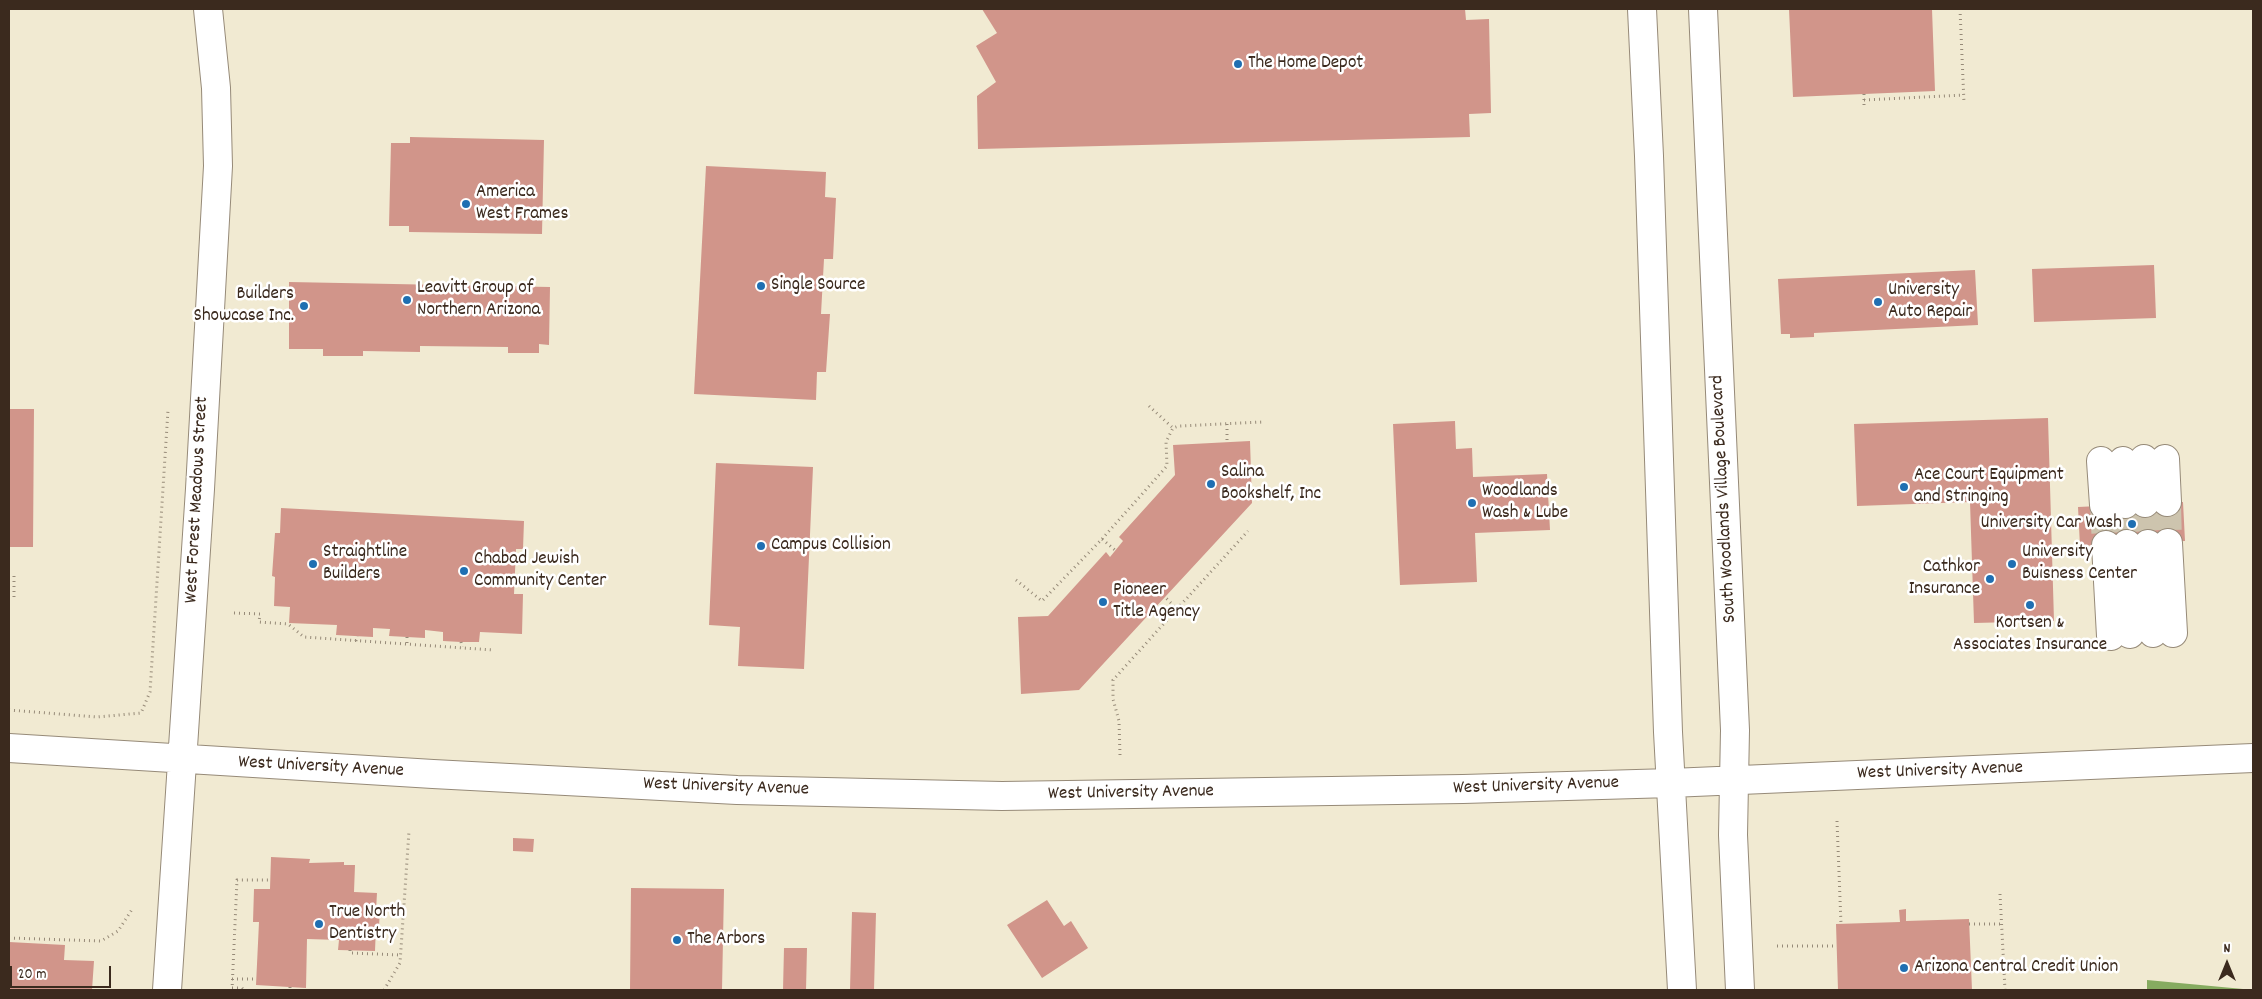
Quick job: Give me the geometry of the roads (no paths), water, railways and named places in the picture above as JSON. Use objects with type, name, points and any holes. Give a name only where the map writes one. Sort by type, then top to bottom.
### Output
[{"type":"street","name":"West Forest Meadows Street","points":[[167,990],[183,759],[218,166],[216,88],[208,9]]},
{"type":"street","points":[[1642,9],[1671,783],[1682,990]]},
{"type":"street","name":"South Woodlands Village Boulevard","points":[[1703,9],[1735,720],[1733,835],[1740,990]]},
{"type":"street","points":[[2133,460],[2135,504],[2133,460]]},
{"type":"street","points":[[2142,634],[2137,544],[2142,634]]},
{"type":"street","name":"West University Avenue","points":[[9,748],[737,790],[982,795],[1179,794],[1671,783],[2253,758]]},
{"type":"tunnel","points":[[2167,502],[2168,543]]},
{"type":"tunnel","points":[[2145,503],[2148,544]]},
{"type":"tunnel","points":[[2125,504],[2127,544]]},
{"type":"tunnel","points":[[2104,505],[2106,545]]},
{"type":"place","name":"The Home Depot","points":[[1238,64]]},
{"type":"place","name":"America West Frames","points":[[466,204]]},
{"type":"place","name":"Single Source","points":[[761,286]]},
{"type":"place","name":"Leavitt Group of Northern Arizona","points":[[407,300]]},
{"type":"place","name":"University Auto Repair","points":[[1878,302]]},
{"type":"place","name":"Builders Showcase Inc.","points":[[304,306]]},
{"type":"place","name":"Salina Bookshelf, Inc","points":[[1211,484]]},
{"type":"place","name":"Ace Court Equipment and Stringing","points":[[1904,487]]},
{"type":"place","name":"Woodlands Wash & Lube","points":[[1472,503]]},
{"type":"place","name":"University Car Wash","points":[[2132,524]]},
{"type":"place","name":"Campus Collision","points":[[761,546]]},
{"type":"place","name":"Straightline Builders","points":[[313,564]]},
{"type":"place","name":"University Buisness Center","points":[[2012,564]]},
{"type":"place","name":"Chabad Jewish Community Center","points":[[464,571]]},
{"type":"place","name":"Cathkor Insurance","points":[[1990,579]]},
{"type":"place","name":"Pioneer Title Agency","points":[[1103,602]]},
{"type":"place","name":"Kortsen & Associates Insurance","points":[[2030,605]]},
{"type":"place","name":"True North Dentistry","points":[[319,924]]},
{"type":"place","name":"The Arbors","points":[[677,940]]},
{"type":"place","name":"Arizona Central Credit Union","points":[[1904,968]]}]
